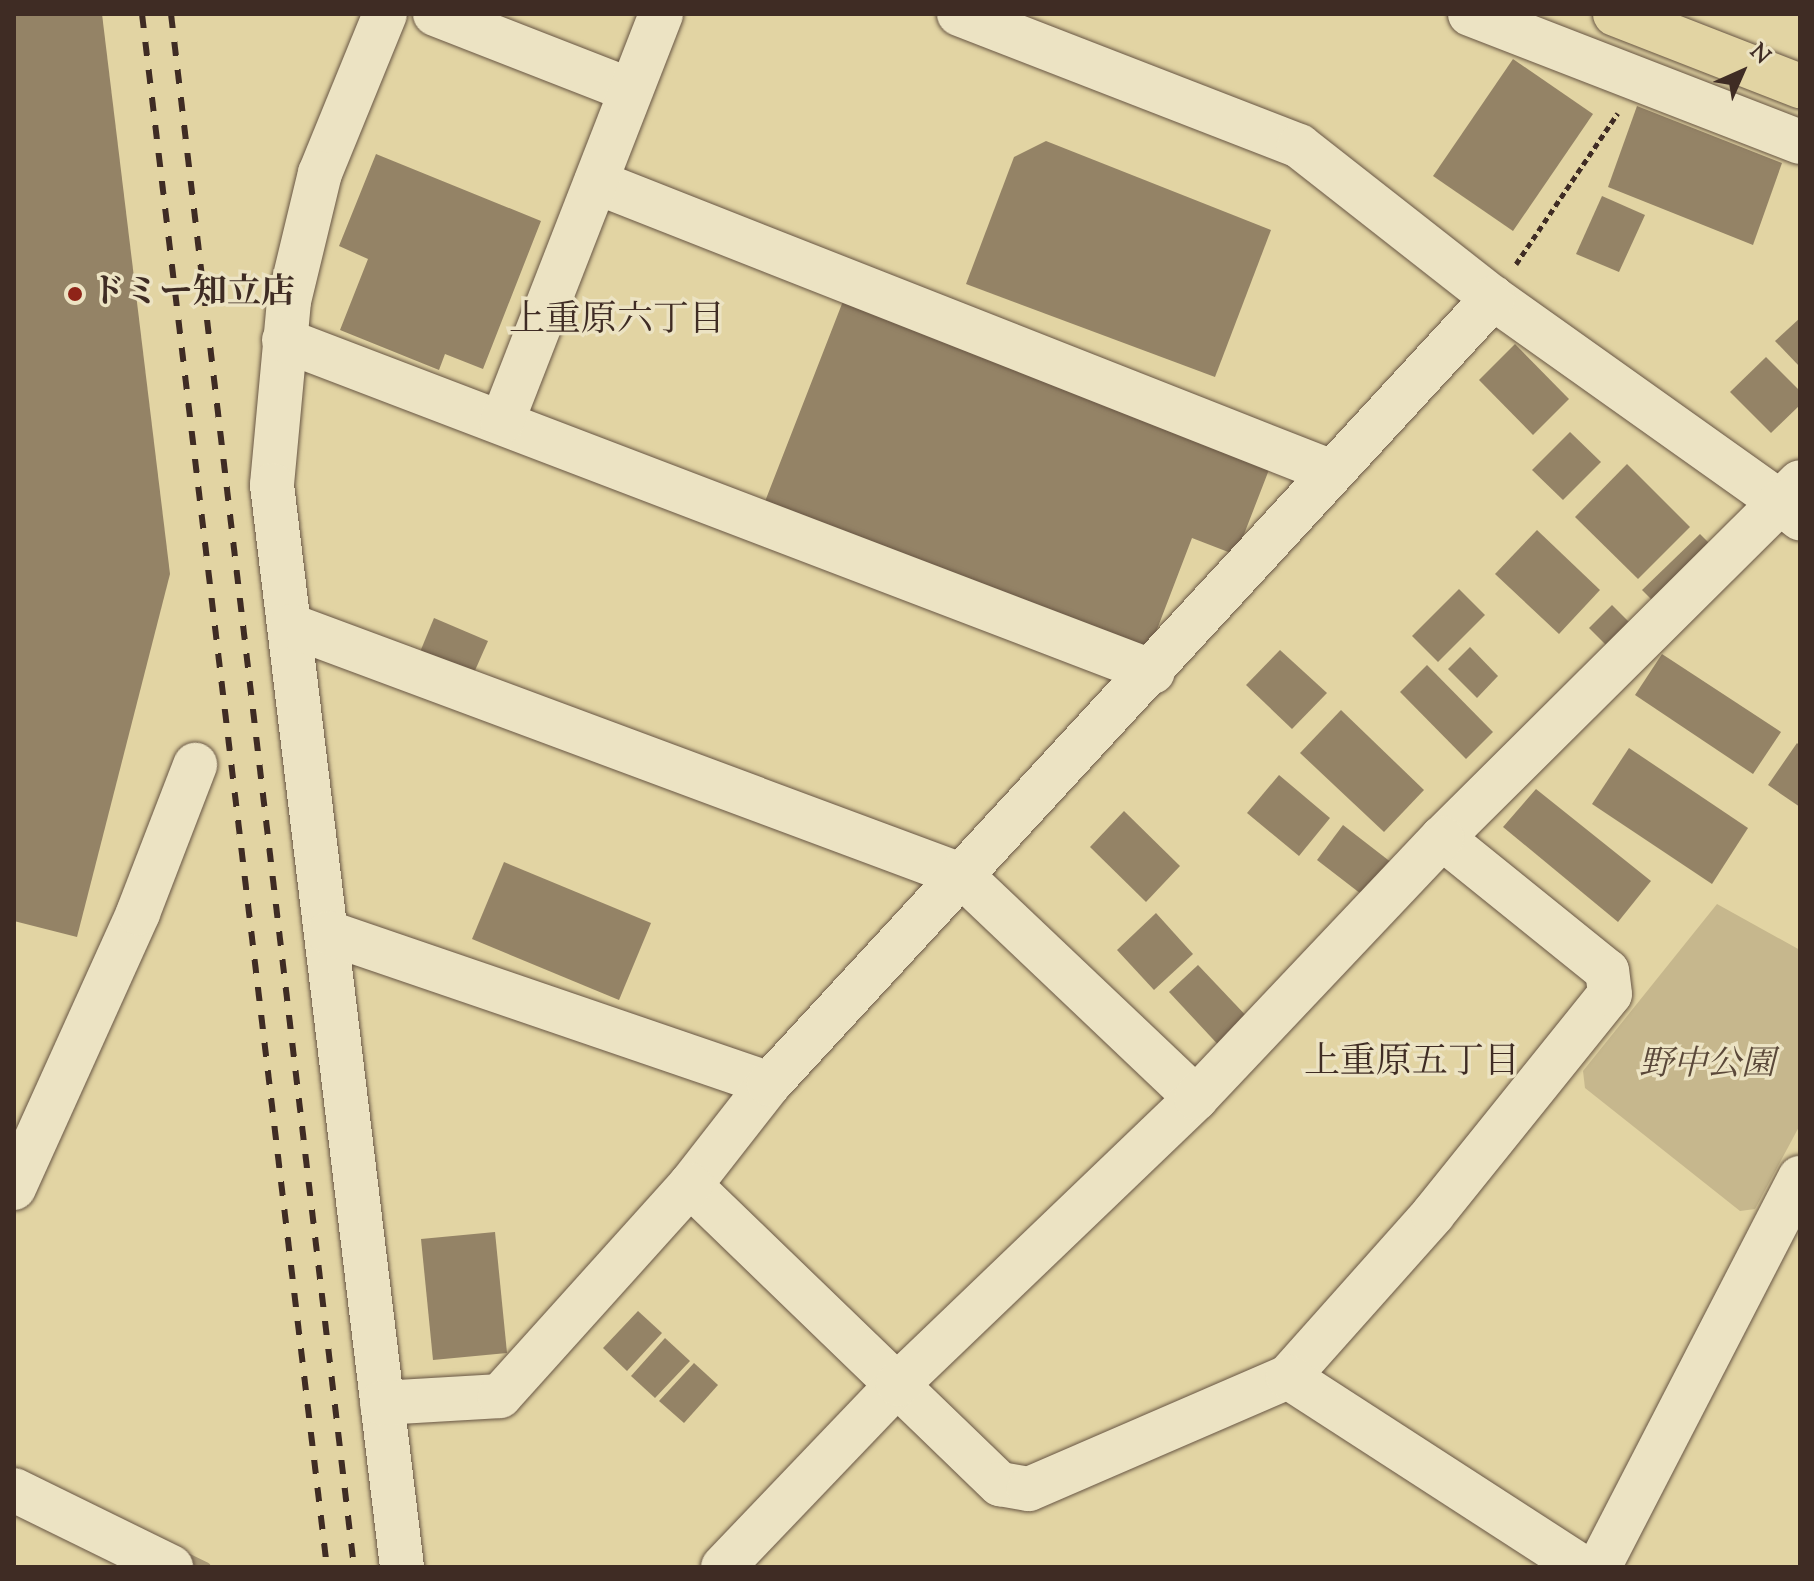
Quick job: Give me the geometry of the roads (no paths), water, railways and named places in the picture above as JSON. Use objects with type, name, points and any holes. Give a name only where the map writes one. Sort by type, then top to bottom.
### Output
[{"type":"main road","points":[[1615,14],[1800,86]]},
{"type":"street","points":[[385,14],[320,173],[284,340],[272,485],[329,933],[402,1567]]},
{"type":"street","points":[[435,14],[630,90]]},
{"type":"street","points":[[502,422],[661,14]]},
{"type":"street","points":[[723,1567],[898,1384],[1196,1098],[1442,838],[1793,501],[1493,298],[1299,146],[959,14]]},
{"type":"street","points":[[1470,14],[1800,142]]},
{"type":"street","points":[[596,182],[1332,472]]},
{"type":"street","points":[[382,1403],[500,1396],[690,1185],[769,1084],[1153,672],[1493,298]]},
{"type":"street","points":[[284,340],[1153,672]]},
{"type":"street","points":[[292,626],[961,875],[1196,1098]]},
{"type":"street","points":[[14,1188],[138,913],[195,765]]},
{"type":"street","points":[[690,1185],[1010,1490],[1029,1489],[1288,1377],[1433,1214],[1610,994],[1607,971],[1442,838]]},
{"type":"street","points":[[329,933],[769,1084]]},
{"type":"street","points":[[1599,1567],[1800,1178]]},
{"type":"street","points":[[1288,1377],[1582,1567]]},
{"type":"street","points":[[14,1490],[171,1567]]},
{"type":"waterway","points":[[180,1555],[205,1567]]},
{"type":"railway","points":[[142,14],[327,1567]]},
{"type":"railway","points":[[171,14],[354,1567]]},
{"type":"place","name":"ドミー知立店","points":[[75,294]]},
{"type":"district","name":"上重原六丁目","points":[[617,322]]},
{"type":"district","name":"上重原五丁目","points":[[1412,1064]]},
{"type":"park label","name":"野中公園","points":[[1707,1066]]}]
